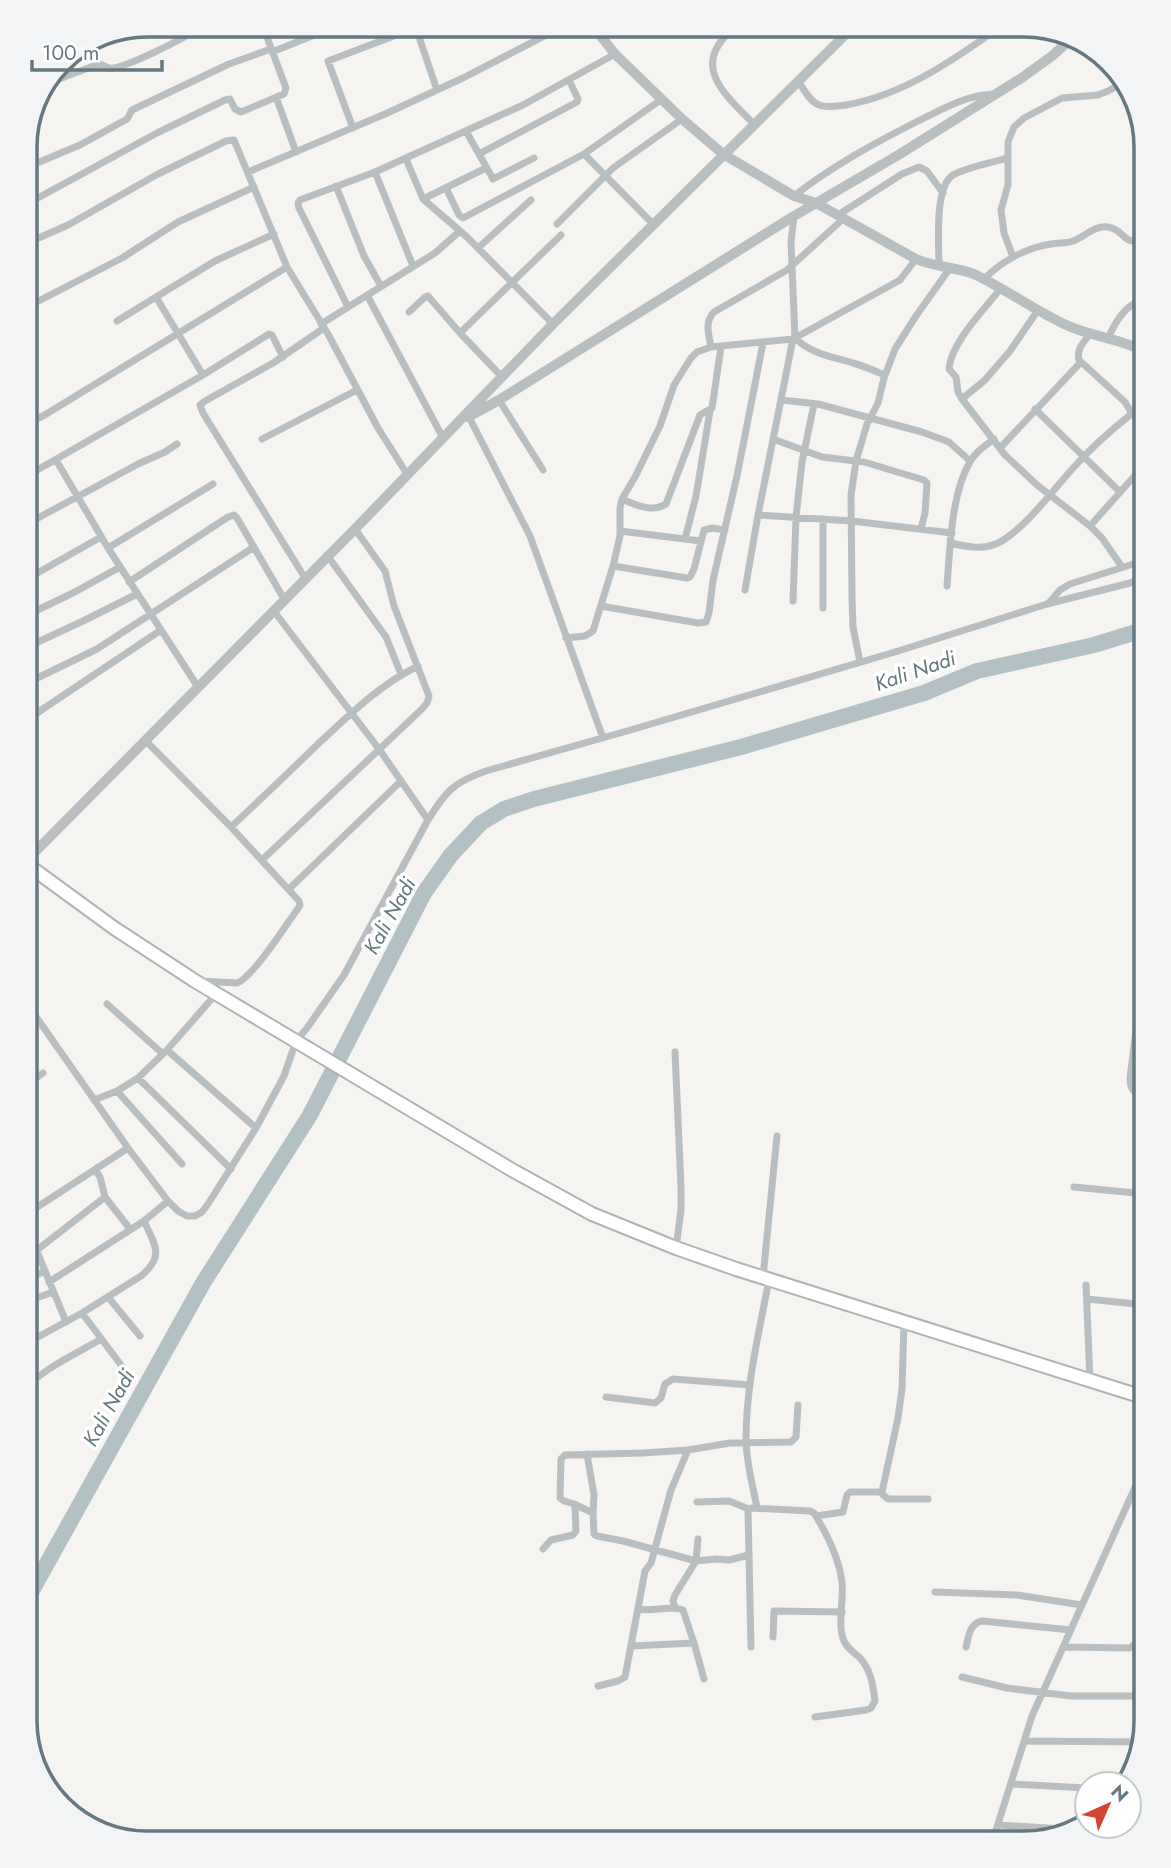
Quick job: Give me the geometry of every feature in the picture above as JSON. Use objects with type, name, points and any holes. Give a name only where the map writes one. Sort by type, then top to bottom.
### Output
[{"type":"main road","points":[[37,871],[114,928],[216,994],[512,1170],[592,1213],[676,1248],[766,1279],[1134,1394]]},
{"type":"street","points":[[60,78],[99,64],[114,68],[184,37]]},
{"type":"street","points":[[37,198],[146,139],[225,100],[230,99],[236,111],[241,112],[286,90],[267,37]]},
{"type":"street","points":[[37,163],[80,145],[127,119],[132,110],[229,64],[308,37]]},
{"type":"street","points":[[353,128],[328,61],[391,37]]},
{"type":"street","points":[[419,37],[437,90]]},
{"type":"street","points":[[248,172],[437,90],[542,37]]},
{"type":"street","points":[[601,37],[615,54],[682,119],[723,154],[794,196],[816,203],[916,259],[962,270],[1001,288],[1063,324],[1134,347]]},
{"type":"street","points":[[723,37],[713,56],[714,70],[722,91],[754,124]]},
{"type":"street","points":[[798,81],[808,96],[821,106],[833,107],[861,102],[909,84],[985,37]]},
{"type":"street","points":[[37,850],[355,529],[553,324],[840,38]]},
{"type":"street","points":[[457,424],[794,216],[900,154],[996,94],[1065,45]]},
{"type":"street","points":[[348,307],[299,208],[298,203],[304,197],[375,172],[467,131],[523,105],[615,54]]},
{"type":"street","points":[[479,154],[577,102],[569,80]]},
{"type":"street","points":[[1013,257],[1004,233],[1001,210],[1008,185],[1007,158],[1010,135],[1014,127],[1024,118],[1062,98],[1098,95],[1116,86]]},
{"type":"street","points":[[794,196],[817,178],[900,130],[975,95],[996,94]]},
{"type":"street","points":[[276,97],[296,152]]},
{"type":"street","points":[[446,188],[463,218],[584,154],[662,99]]},
{"type":"street","points":[[557,224],[605,175],[682,119]]},
{"type":"street","points":[[467,131],[491,178],[494,179],[534,158]]},
{"type":"street","points":[[37,239],[68,225],[158,174],[231,139],[237,142],[287,267],[407,474]]},
{"type":"street","points":[[584,154],[653,224]]},
{"type":"street","points":[[860,662],[853,627],[852,478],[856,461],[895,349],[945,267],[939,216],[947,181],[953,176],[1007,158]]},
{"type":"street","points":[[406,159],[423,199],[478,248],[553,324]]},
{"type":"street","points":[[711,347],[707,325],[714,313],[782,273],[841,216],[902,174],[919,167],[927,171],[943,192]]},
{"type":"street","points":[[423,199],[486,168]]},
{"type":"street","points":[[375,172],[414,266]]},
{"type":"street","points":[[336,186],[359,245],[381,286]]},
{"type":"street","points":[[37,303],[122,258],[178,222],[254,187]]},
{"type":"street","points":[[478,248],[531,200]]},
{"type":"street","points":[[745,590],[794,339],[791,242],[794,216]]},
{"type":"street","points":[[984,279],[1013,257],[1052,243],[1069,243],[1101,227],[1115,229],[1134,242]]},
{"type":"street","points":[[305,578],[200,405],[283,357],[348,307],[435,253],[460,231]]},
{"type":"street","points":[[117,321],[215,261],[274,234]]},
{"type":"street","points":[[460,333],[561,235]]},
{"type":"street","points":[[566,638],[591,634],[596,626],[613,566],[620,530],[622,499],[660,426],[674,386],[696,352],[711,347],[794,339],[900,280],[916,259]]},
{"type":"street","points":[[37,419],[287,267]]},
{"type":"street","points":[[1001,288],[958,344],[949,364],[949,369],[956,377],[958,392],[1024,474],[1090,526],[1122,567]]},
{"type":"street","points":[[367,295],[443,438]]},
{"type":"street","points":[[409,312],[428,296],[502,377]]},
{"type":"street","points":[[156,297],[203,375]]},
{"type":"street","points":[[1108,338],[1118,319],[1134,303]]},
{"type":"street","points":[[962,399],[985,380],[1010,351],[1038,310]]},
{"type":"street","points":[[37,470],[269,334],[283,357]]},
{"type":"street","points":[[951,543],[980,548],[998,543],[1015,531],[1084,457],[1129,416],[1131,412],[1125,402],[1081,362],[1077,354],[1090,334]]},
{"type":"street","points":[[794,339],[823,355],[885,375]]},
{"type":"street","points":[[601,606],[698,623],[706,622],[763,343]]},
{"type":"street","points":[[685,539],[717,385],[721,346]]},
{"type":"street","points":[[1000,447],[1081,362]]},
{"type":"street","points":[[262,439],[357,390]]},
{"type":"street","points":[[499,400],[543,470]]},
{"type":"street","points":[[781,400],[814,404],[904,426],[943,439],[955,446],[970,461]]},
{"type":"street","points":[[793,601],[796,517],[804,451],[814,404]]},
{"type":"street","points":[[1035,409],[1120,492]]},
{"type":"street","points":[[622,499],[636,506],[658,509],[666,504],[699,415],[710,411]]},
{"type":"street","points":[[469,417],[530,536],[603,738]]},
{"type":"street","points":[[773,439],[822,457],[856,461],[917,477],[927,483],[921,529]]},
{"type":"street","points":[[947,586],[956,500],[970,461],[994,439]]},
{"type":"street","points":[[37,518],[177,444]]},
{"type":"street","points":[[56,460],[129,582],[198,687]]},
{"type":"street","points":[[1090,526],[1134,476]]},
{"type":"street","points":[[108,548],[213,484]]},
{"type":"street","points":[[758,514],[852,521],[952,533]]},
{"type":"street","points":[[129,582],[231,515],[237,518],[284,599]]},
{"type":"street","points":[[822,607],[823,519]]},
{"type":"street","points":[[262,860],[427,703],[429,696],[394,606],[385,571],[355,529]]},
{"type":"street","points":[[620,530],[701,541]]},
{"type":"street","points":[[613,566],[687,578],[693,575],[704,530],[725,530]]},
{"type":"street","points":[[37,573],[101,537]]},
{"type":"street","points":[[37,678],[97,649],[254,547]]},
{"type":"street","points":[[327,555],[386,637],[401,674]]},
{"type":"street","points":[[1047,604],[1070,584],[1134,564]]},
{"type":"street","points":[[37,610],[120,567]]},
{"type":"street","points":[[37,1018],[168,1201],[187,1216],[195,1216],[208,1204],[256,1128],[320,1011],[344,975],[428,820],[440,800],[457,783],[465,778],[1047,604],[1134,581]]},
{"type":"street","points":[[37,642],[137,594]]},
{"type":"street","points":[[273,610],[379,749],[428,820]]},
{"type":"street","points":[[37,712],[161,630]]},
{"type":"street","points":[[231,827],[352,713],[401,674],[418,666]]},
{"type":"street","points":[[145,740],[231,827],[289,889],[300,905],[249,976],[237,983],[195,981]]},
{"type":"street","points":[[289,889],[401,781]]},
{"type":"street","points":[[94,1100],[117,1091],[138,1078],[216,994]]},
{"type":"street","points":[[107,1004],[256,1128]]},
{"type":"street","points":[[1134,1046],[1130,1078],[1130,1087],[1134,1092]]},
{"type":"street","points":[[675,1052],[681,1187],[676,1248]]},
{"type":"street","points":[[37,1077],[43,1073]]},
{"type":"street","points":[[138,1078],[231,1169]]},
{"type":"street","points":[[117,1091],[182,1164]]},
{"type":"street","points":[[753,1508],[746,1442],[750,1385],[766,1279],[777,1136]]},
{"type":"street","points":[[37,1207],[128,1148]]},
{"type":"street","points":[[95,1170],[100,1177],[105,1197],[130,1229]]},
{"type":"street","points":[[1074,1187],[1134,1193]]},
{"type":"street","points":[[66,1322],[37,1250],[105,1197]]},
{"type":"street","points":[[49,1282],[147,1218],[168,1201]]},
{"type":"street","points":[[37,1337],[141,1276],[155,1261],[157,1252],[147,1218]]},
{"type":"street","points":[[37,1274],[44,1272]]},
{"type":"street","points":[[1086,1285],[1090,1381]]},
{"type":"street","points":[[37,1298],[53,1292]]},
{"type":"street","points":[[108,1297],[140,1336]]},
{"type":"street","points":[[1087,1299],[1134,1304]]},
{"type":"street","points":[[82,1313],[124,1369]]},
{"type":"street","points":[[904,1323],[902,1389],[882,1492],[888,1499],[928,1499]]},
{"type":"street","points":[[37,1379],[101,1339]]},
{"type":"street","points":[[606,1397],[655,1403],[661,1398],[665,1384],[673,1379],[750,1385]]},
{"type":"street","points":[[593,1513],[560,1498],[561,1459],[565,1455],[688,1450],[746,1442],[794,1441],[798,1405]]},
{"type":"street","points":[[598,1686],[618,1681],[625,1676],[645,1571],[651,1563],[671,1490],[688,1450]]},
{"type":"street","points":[[587,1454],[593,1485],[595,1535],[695,1561],[729,1560],[749,1555]]},
{"type":"street","points":[[996,1831],[1042,1692],[1134,1491]]},
{"type":"street","points":[[816,1517],[843,1512],[850,1492],[882,1492]]},
{"type":"street","points":[[697,1502],[729,1501],[753,1508],[810,1511],[829,1538],[840,1573],[844,1642],[866,1665],[875,1701],[871,1708],[866,1710],[815,1717]]},
{"type":"street","points":[[543,1549],[551,1540],[575,1533],[574,1504]]},
{"type":"street","points":[[751,1647],[748,1512],[753,1508]]},
{"type":"street","points":[[675,1608],[674,1595],[695,1561],[698,1539]]},
{"type":"street","points":[[935,1592],[1017,1595],[1082,1605]]},
{"type":"street","points":[[638,1609],[683,1610],[704,1679]]},
{"type":"street","points":[[772,1637],[774,1611],[842,1612]]},
{"type":"street","points":[[966,1647],[972,1627],[982,1622],[1072,1630]]},
{"type":"street","points":[[631,1646],[694,1643]]},
{"type":"street","points":[[1064,1647],[1130,1648],[1134,1645]]},
{"type":"street","points":[[962,1677],[1007,1688],[1071,1696],[1134,1696]]},
{"type":"street","points":[[1025,1741],[1132,1742]]},
{"type":"street","points":[[1012,1784],[1073,1787]]},
{"type":"street","points":[[998,1825],[1049,1828]]},
{"type":"waterway","name":"Kali Nadi","points":[[37,1581],[203,1283],[310,1115],[424,893],[451,855],[481,823],[504,809],[534,799],[741,747],[924,693],[977,671],[1094,645],[1134,633]]}]
